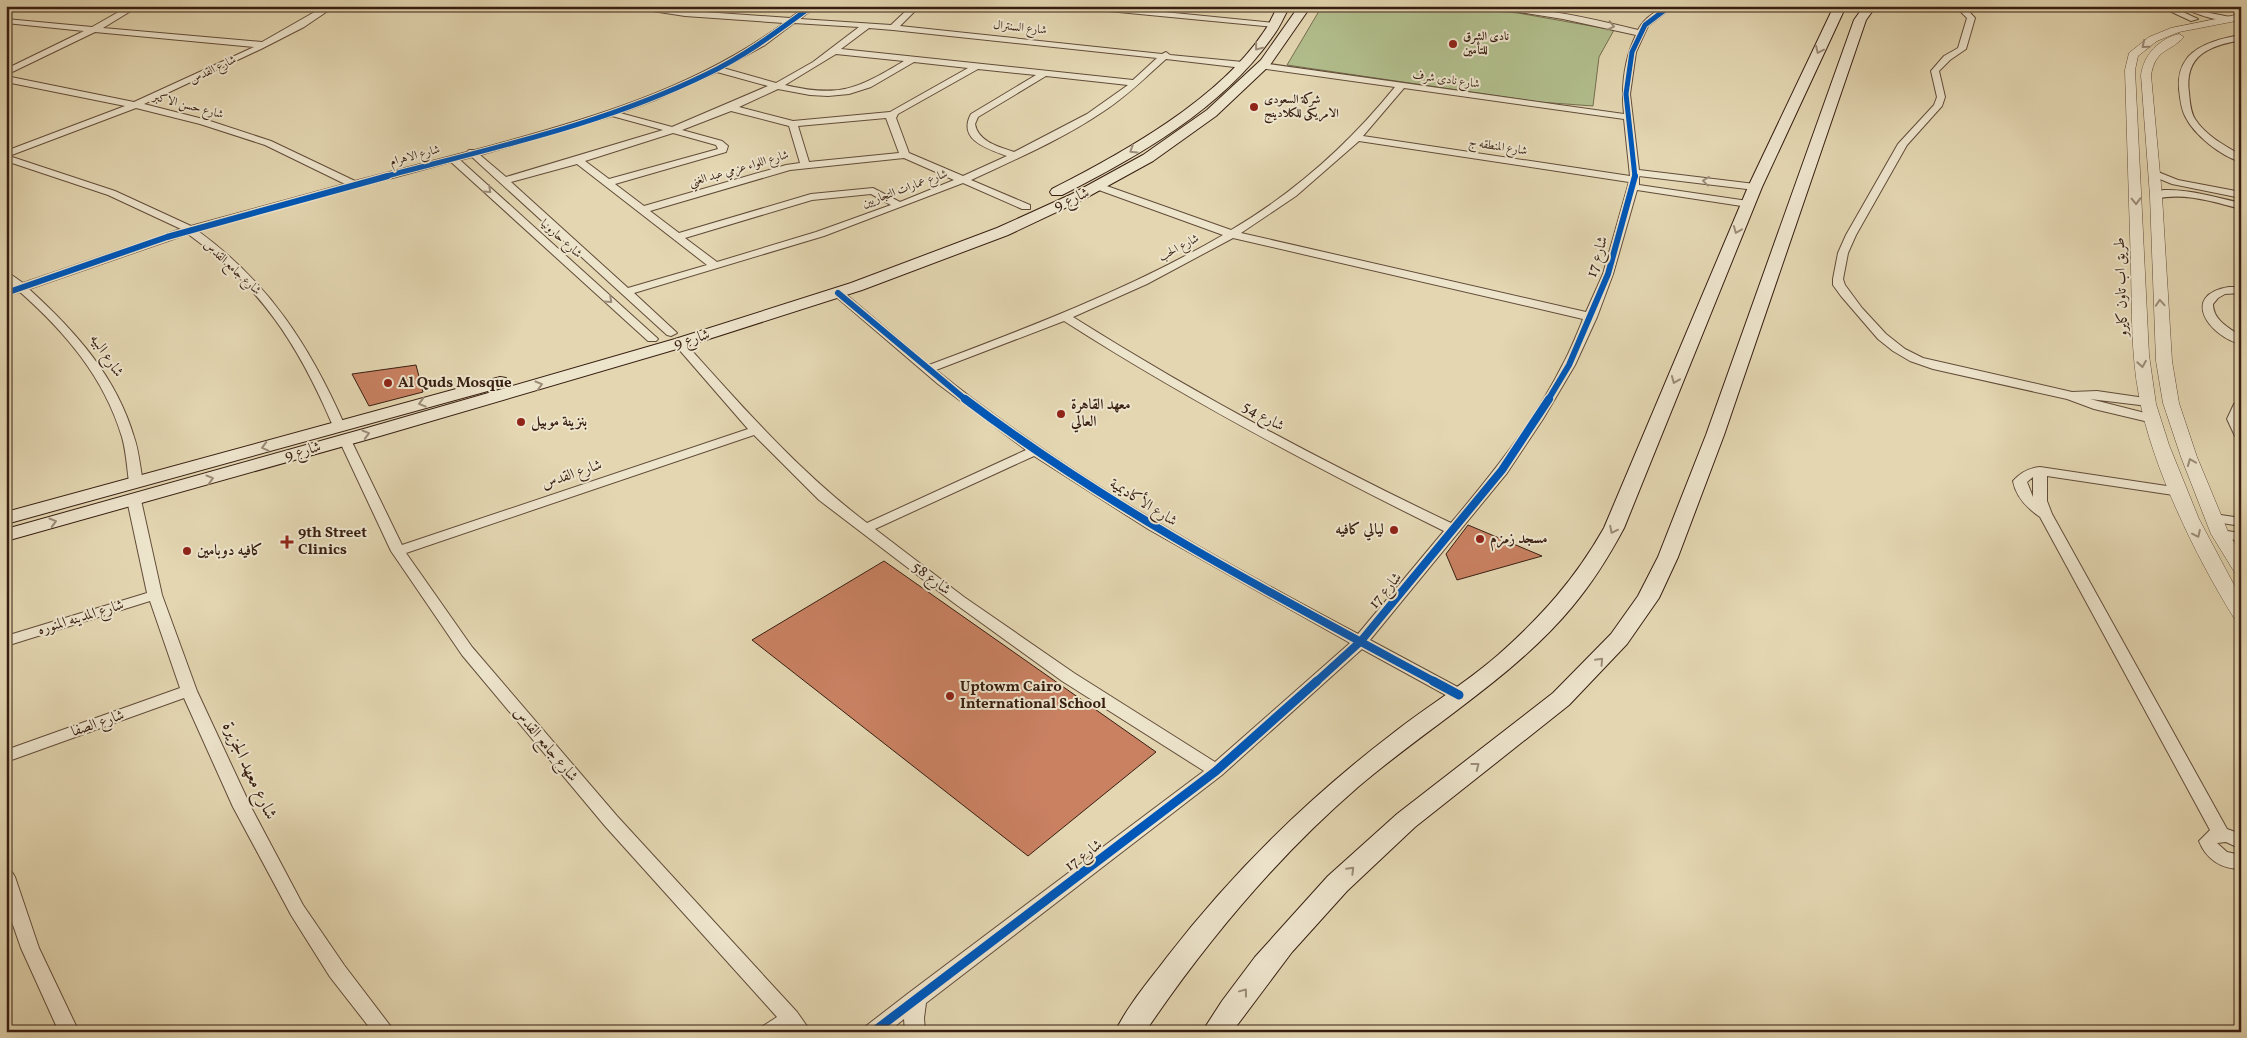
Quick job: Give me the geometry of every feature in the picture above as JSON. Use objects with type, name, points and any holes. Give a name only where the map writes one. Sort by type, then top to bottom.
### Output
[{"type":"main road","name":"شارع 9","points":[[6,518],[136,482],[342,433],[676,339],[838,293],[959,249],[1100,187],[1185,134],[1241,88],[1262,66],[1295,24],[1305,6]]},
{"type":"main road","points":[[1129,1032],[1197,939],[1240,888],[1277,849],[1365,769],[1459,695],[1506,661],[1546,622],[1579,584],[1604,547],[1622,510],[1751,196],[1840,6]]},
{"type":"main road","points":[[1216,1032],[1264,965],[1326,895],[1390,835],[1568,692],[1619,639],[1648,598],[1668,557],[1715,435],[1860,20],[1870,6]]},
{"type":"main road","points":[[1278,17],[1295,24]]},
{"type":"main road","name":"شارع 9","points":[[6,536],[134,500],[342,433],[652,339],[676,339],[891,261],[1026,207],[1097,172],[1153,138],[1213,93],[1243,65],[1278,17]]},
{"type":"street","points":[[6,9],[12,6]]},
{"type":"street","points":[[6,72],[96,28],[135,6]]},
{"type":"street","name":"شارع القدس","points":[[6,154],[136,105],[264,45],[331,6]]},
{"type":"street","name":"شارع السنترال","points":[[624,6],[756,20],[867,25],[1166,55],[1243,65]]},
{"type":"street","name":"شارع الاهرام","points":[[6,293],[189,230],[611,113],[718,70],[764,43],[812,6]]},
{"type":"street","points":[[893,28],[916,6]]},
{"type":"street","points":[[1077,6],[1278,17]]},
{"type":"street","points":[[1485,6],[1578,18],[1639,33]]},
{"type":"street","points":[[1511,8],[1588,6]]},
{"type":"street","name":"شارع 17","points":[[873,1032],[1216,771],[1361,642],[1502,470],[1538,419],[1569,365],[1608,274],[1634,180],[1626,94],[1632,52],[1639,33],[1652,18],[1670,6]]},
{"type":"street","points":[[1960,6],[1971,18],[1962,49],[1947,58],[1935,71],[1941,97],[1938,106],[1903,144],[1851,235],[1843,253],[1838,279],[1839,285],[1868,321],[1897,349],[1912,358],[1933,365],[2070,396],[2098,406],[2153,419]]},
{"type":"street","points":[[2163,6],[2203,23]]},
{"type":"street","points":[[2185,6],[2208,14],[2238,20]]},
{"type":"street","points":[[1573,7],[1578,18]]},
{"type":"street","points":[[2238,20],[2181,36],[2165,45],[2149,58],[2146,66],[2155,185],[2164,361],[2171,403],[2189,457],[2217,526],[2241,569]]},
{"type":"street","name":"طريق اب تاون كايرو","points":[[2238,20],[2203,23],[2153,38],[2133,55],[2130,70],[2130,109],[2136,202],[2141,356],[2148,402],[2196,533],[2241,614]]},
{"type":"street","points":[[6,21],[264,45]]},
{"type":"street","points":[[504,181],[579,161],[674,130],[730,108],[778,85],[834,52],[867,25]]},
{"type":"street","points":[[2241,37],[2221,42],[2198,53],[2186,65],[2183,79],[2185,104],[2191,119],[2208,137],[2241,159]]},
{"type":"street","points":[[834,52],[1135,83]]},
{"type":"street","name":"شارع عمارات التجاريين","points":[[626,292],[715,266],[899,206],[963,181],[1088,118],[1135,83],[1166,55]]},
{"type":"street","points":[[718,70],[820,94],[852,92],[863,88],[912,60]]},
{"type":"street","points":[[730,108],[794,124],[891,115],[977,66]]},
{"type":"street","name":"شارع نادى شرف","points":[[1262,66],[1627,117]]},
{"type":"street","points":[[2130,70],[2136,78],[2140,92],[2148,95]]},
{"type":"street","points":[[1015,156],[978,140],[969,128],[970,122],[974,116],[1045,74]]},
{"type":"street","name":"شارع حسن الاكبر","points":[[6,79],[191,118],[269,144],[305,159],[354,184]]},
{"type":"street","name":"شارع الحب","points":[[928,369],[1064,316],[1142,281],[1231,234],[1313,177],[1357,138],[1401,86]]},
{"type":"street","points":[[2130,109],[2141,113],[2143,124],[2151,136]]},
{"type":"street","points":[[607,183],[718,153],[723,150],[723,146],[719,143],[611,113]]},
{"type":"street","points":[[891,115],[905,155],[1026,207]]},
{"type":"street","points":[[794,124],[804,165]]},
{"type":"street","name":"شارع المنطقه ج","points":[[1357,138],[1634,180]]},
{"type":"street","name":"شارع حارونيا","points":[[472,152],[676,339]]},
{"type":"street","name":"شارع اللواء عزمي عبد الغني","points":[[642,210],[789,167],[905,155]]},
{"type":"street","name":"شارع جامع القدس","points":[[6,158],[44,169],[105,191],[189,230],[222,255],[251,282],[278,313],[302,347],[318,377],[342,433],[398,550],[466,651],[545,746],[795,1025]]},
{"type":"street","name":"شارع حارونيا","points":[[452,158],[652,339]]},
{"type":"street","points":[[579,161],[715,266]]},
{"type":"street","points":[[1634,180],[1751,196]]},
{"type":"street","points":[[1634,180],[1751,196]]},
{"type":"street","points":[[2155,185],[2167,180],[2184,190],[2241,206]]},
{"type":"street","points":[[2155,185],[2166,193],[2184,190],[2241,195]]},
{"type":"street","points":[[1100,187],[1231,234],[1591,317]]},
{"type":"street","points":[[2184,190],[2241,201]]},
{"type":"street","points":[[677,237],[826,194],[873,191],[899,206]]},
{"type":"street","name":"شارع البيه","points":[[6,274],[72,335],[95,364],[113,396],[128,437],[136,482]]},
{"type":"street","points":[[2241,290],[2228,290],[2214,294],[2208,301],[2207,308],[2211,317],[2220,327],[2241,341]]},
{"type":"street","name":"شارع الأكاديمية","points":[[838,293],[978,409],[1036,450],[1174,538],[1459,695]]},
{"type":"street","name":"شارع 54","points":[[1064,316],[1180,389],[1263,436],[1346,479],[1454,530]]},
{"type":"street","name":"شارع 58","points":[[676,339],[756,430],[824,497],[959,600],[1068,677],[1216,771]]},
{"type":"street","points":[[2070,396],[2097,395],[2148,402]]},
{"type":"street","points":[[2238,407],[2233,419],[2241,436]]},
{"type":"street","name":"شارع القدس","points":[[398,550],[756,430]]},
{"type":"street","points":[[865,529],[1036,450]]},
{"type":"street","points":[[2045,514],[2028,500],[2020,490],[2020,481],[2032,472],[2040,471],[2180,492],[2190,500],[2207,524],[2217,526],[2241,537]]},
{"type":"street","points":[[2040,471],[2040,502],[2045,514],[2221,834]]},
{"type":"street","name":"شارع معهد الجزيرة","points":[[134,500],[155,595],[190,692],[242,807],[297,910],[337,971],[385,1032]]},
{"type":"street","points":[[2217,526],[2241,522]]},
{"type":"street","name":"شارع المدينه المنوره","points":[[6,641],[155,595]]},
{"type":"street","name":"شارع الصفا","points":[[6,756],[190,692]]},
{"type":"street","points":[[2239,865],[2221,857],[2209,846],[2208,841],[2210,837],[2221,834],[2241,842]]},
{"type":"street","points":[[6,877],[30,948],[69,1032]]},
{"type":"street","points":[[915,1032],[914,1018],[917,998]]},
{"type":"street","points":[[770,1032],[795,1025]]},
{"type":"green space","name":"نادى الشرق للتأمين","points":[[1322,6],[1427,6],[1518,13],[1614,30],[1599,57],[1593,106],[1539,102],[1287,65]]},
{"type":"building","name":"Al Quds Mosque","points":[[416,365],[423,392],[369,406],[352,374]]},
{"type":"building","name":"مسجد زمزم","points":[[1468,525],[1542,556],[1457,580],[1446,554]]},
{"type":"building","name":"Uptowm Cairo International School","points":[[884,561],[1156,752],[1028,856],[752,640]]},
{"type":"cycle path","points":[[6,293],[121,252],[190,230],[533,138],[593,120],[652,98],[708,73],[762,43],[812,6]]},
{"type":"cycle path","points":[[873,1032],[1216,771],[1292,704],[1361,641],[1502,470],[1537,419],[1569,365],[1608,274],[1635,180],[1626,94],[1632,52],[1645,25],[1670,6]]},
{"type":"cycle path","points":[[838,293],[978,409],[1093,489],[1213,561],[1459,695]]},
{"type":"place","name":"نادى الشرق للتأمين","points":[[1453,44]]},
{"type":"place","name":"شركة السعودى الامريكى للكلادينج","points":[[1254,107]]},
{"type":"place","name":"Al Quds Mosque","points":[[388,383]]},
{"type":"place","name":"معهد القاهرة العالي","points":[[1061,414]]},
{"type":"place","name":"بنزينة موبيل","points":[[521,422]]},
{"type":"place","name":"ليالي كافيه","points":[[1394,530]]},
{"type":"place","name":"مسجد زمزم","points":[[1480,539]]},
{"type":"place","name":"9th Street Clinics","points":[[287,542]]},
{"type":"place","name":"كافيه دوبامين","points":[[187,551]]},
{"type":"place","name":"Uptowm Cairo International School","points":[[950,696]]}]
